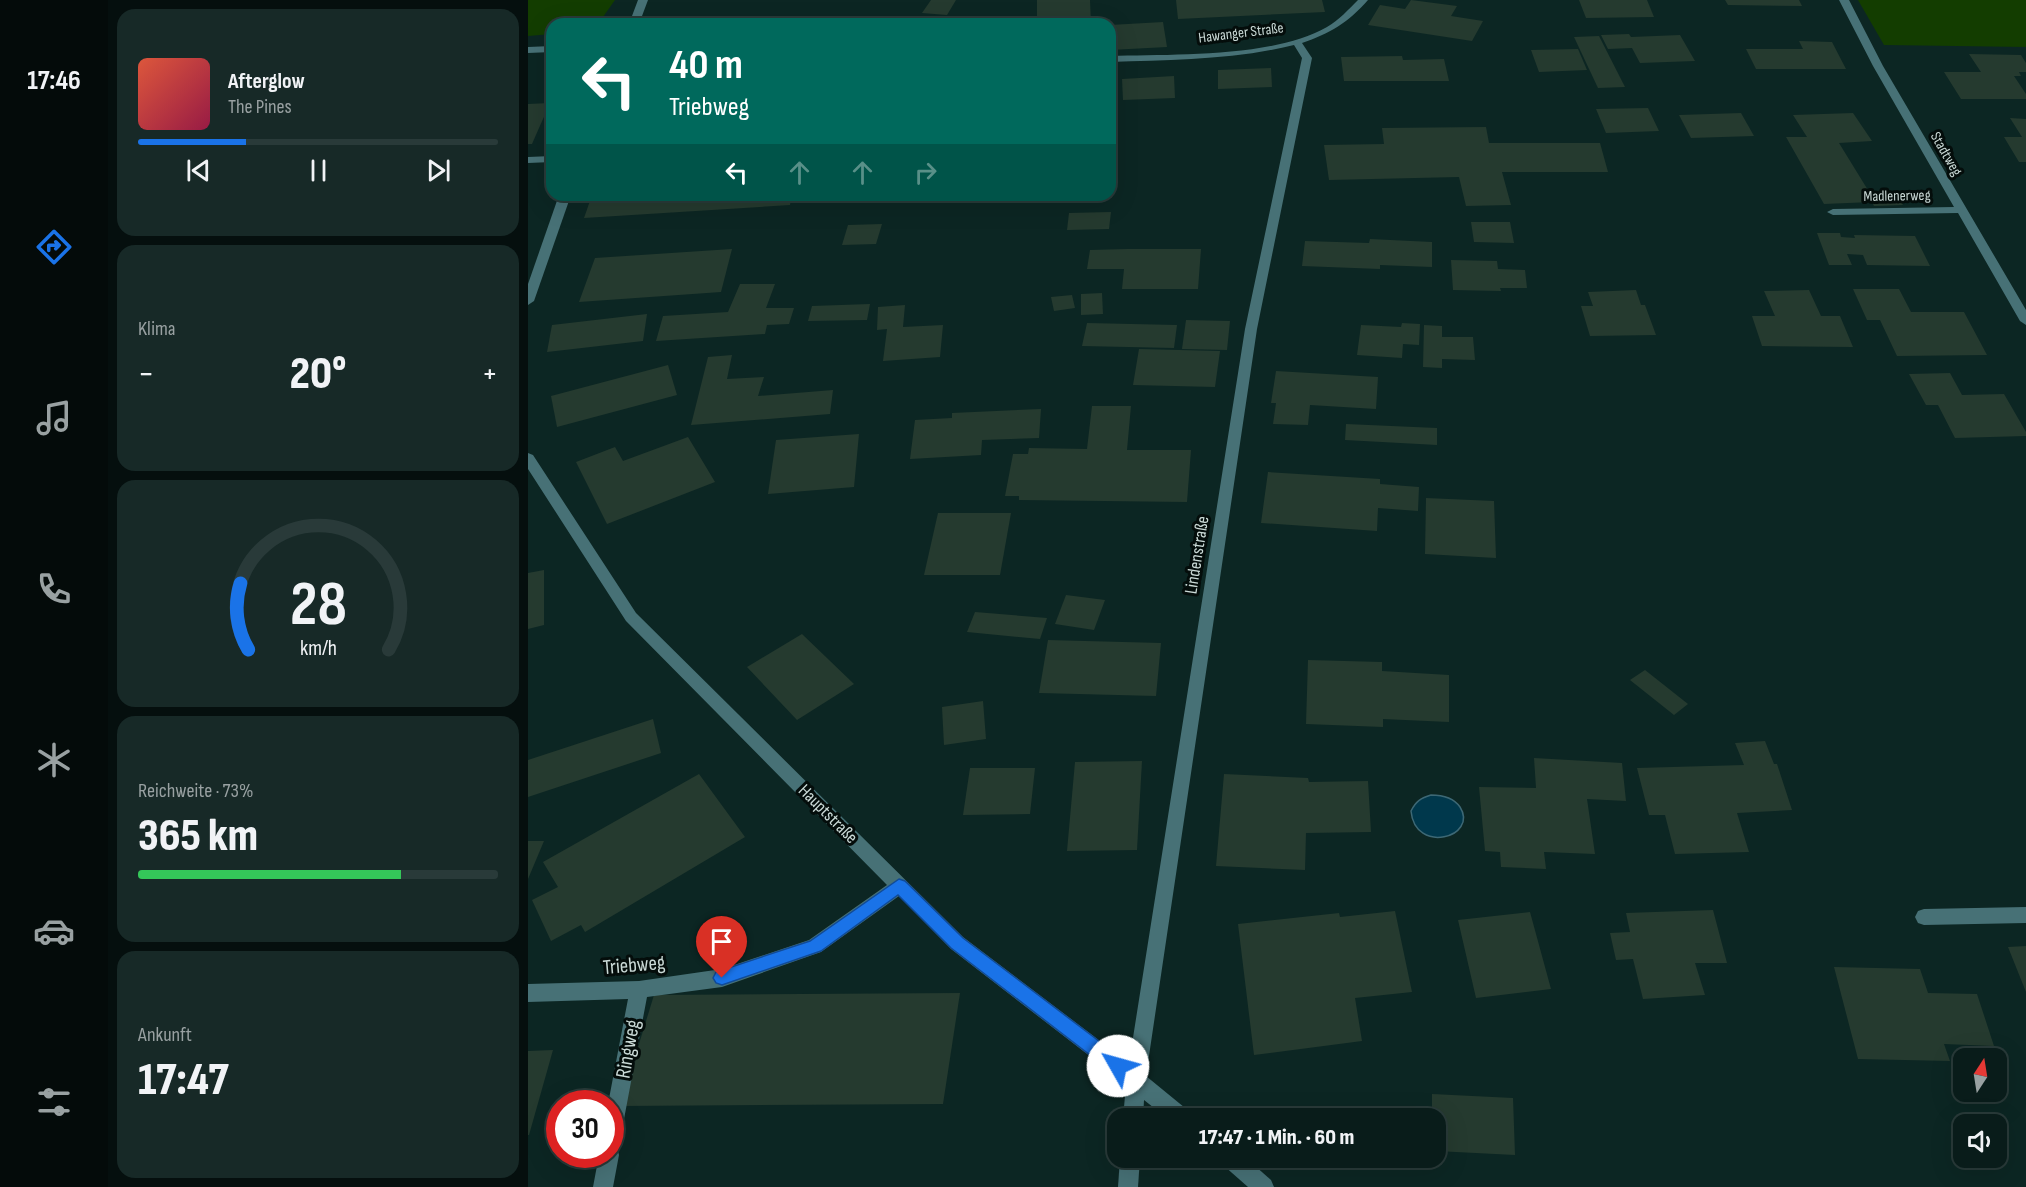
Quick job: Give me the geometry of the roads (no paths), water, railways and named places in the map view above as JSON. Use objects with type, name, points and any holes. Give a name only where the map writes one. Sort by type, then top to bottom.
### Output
[{"type":"street","points":[[636,18],[643,0]]},
{"type":"street","name":"Hawanger Straße","points":[[1116,59],[1239,51],[1296,41],[1325,32],[1363,0]]},
{"type":"street","name":"Stadtweg","points":[[1844,0],[1878,66],[2026,321]]},
{"type":"street","name":"Lindenstraße","points":[[1134,1108],[1136,1080],[1251,329],[1307,58],[1296,41]]},
{"type":"street","points":[[528,50],[546,49]]},
{"type":"street","points":[[528,160],[546,159]]},
{"type":"street","points":[[528,301],[563,201]]},
{"type":"street","name":"Madlenerweg","points":[[1833,212],[1962,210]]},
{"type":"street","name":"Hauptstraße","points":[[528,458],[631,617],[957,943],[1170,1108]]},
{"type":"street","name":"Triebweg","points":[[528,993],[639,990],[722,978],[815,946],[899,886]]},
{"type":"street","points":[[1924,917],[2026,915]]},
{"type":"street","name":"Ringweg","points":[[620,1090],[639,990]]},
{"type":"street","points":[[603,1187],[607,1168]]},
{"type":"street","points":[[1128,1187],[1129,1168]]},
{"type":"street","points":[[1242,1168],[1264,1187]]},
{"type":"water","points":[[1431,795],[1447,797],[1460,807],[1464,818],[1461,826],[1454,833],[1444,837],[1433,837],[1423,833],[1415,825],[1411,811],[1419,800]]}]
